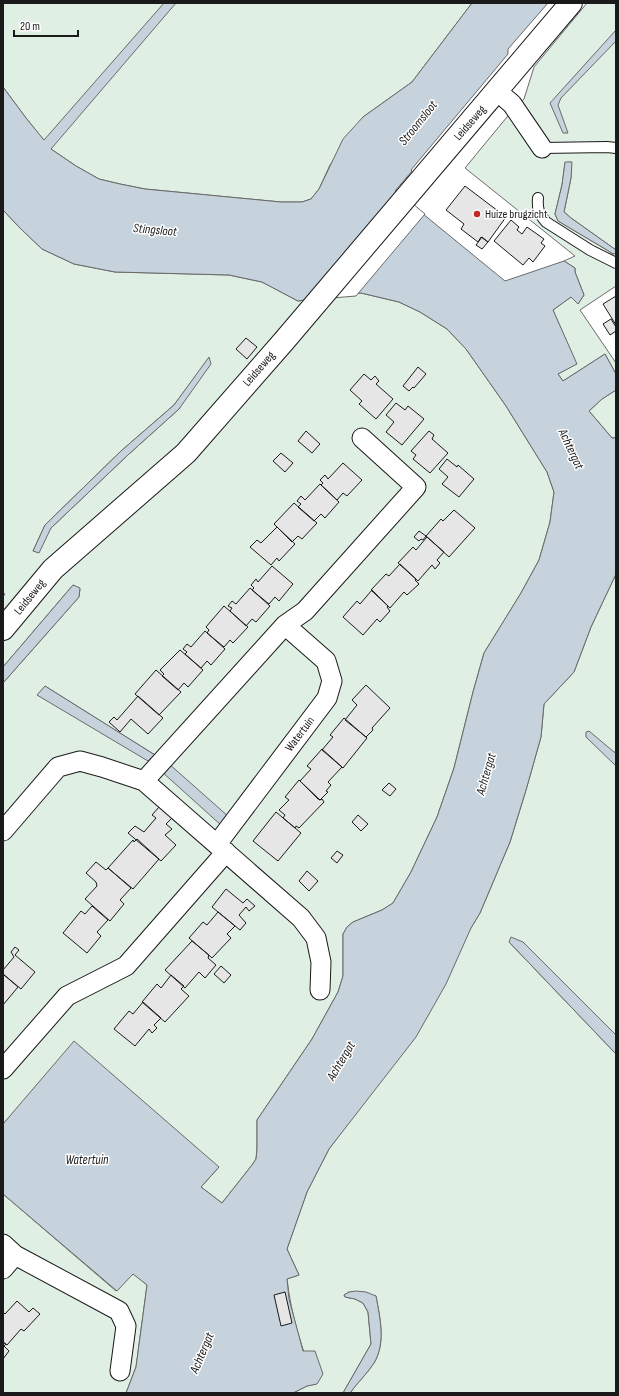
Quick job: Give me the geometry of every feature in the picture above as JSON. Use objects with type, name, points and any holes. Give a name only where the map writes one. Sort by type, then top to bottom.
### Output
[{"type":"street","name":"Leidseweg","points":[[3,629],[53,568],[186,453],[284,341],[571,3]]},
{"type":"street","points":[[497,92],[512,104],[542,148]]},
{"type":"street","points":[[144,781],[285,625],[305,611],[416,488],[362,438]]},
{"type":"street","name":"Watertuin","points":[[3,1069],[67,996],[126,966],[222,848],[327,698],[332,681],[326,661],[285,625]]},
{"type":"street","points":[[3,831],[58,767],[80,761],[144,781],[301,918],[316,938],[321,962],[320,990]]},
{"type":"street","points":[[7,1256],[119,1311],[126,1326],[120,1371]]},
{"type":"lane","points":[[542,148],[616,148]]},
{"type":"lane","points":[[538,198],[537,207],[540,216],[546,222],[590,250],[616,263]]},
{"type":"green space","points":[[3,3],[472,3],[412,82],[363,117],[330,165],[319,189],[311,199],[302,202],[281,202],[145,189],[120,184],[99,179],[51,149],[3,87]]},
{"type":"green space","points":[[587,3],[616,3],[616,250],[564,212],[571,178],[571,162],[565,163],[562,185],[555,214],[558,221],[613,254],[616,253],[616,286],[580,310],[616,363],[616,374],[605,354],[563,381],[558,374],[576,364],[553,310],[571,297],[578,304],[584,295],[575,272],[575,268],[564,261],[575,256],[465,168],[507,117],[524,99],[534,67]]},
{"type":"green space","points":[[3,210],[42,249],[74,264],[115,272],[229,275],[262,282],[298,301],[361,293],[399,302],[420,312],[447,329],[466,349],[506,406],[547,472],[554,492],[550,522],[539,560],[521,593],[484,653],[454,768],[437,817],[411,872],[393,903],[382,910],[353,922],[347,927],[343,934],[343,976],[338,992],[312,1039],[257,1120],[256,1159],[222,1203],[201,1187],[219,1167],[22,1103],[3,1124],[3,683],[79,597],[80,589],[73,585],[3,667],[3,597],[5,594],[3,593]],"holes":[[[209,358],[179,409],[51,528],[33,551],[45,525],[121,451],[174,405]],[[45,686],[155,755],[38,695]]]},
{"type":"green space","points":[[616,390],[616,438],[612,438],[589,411],[602,399]]},
{"type":"green space","points":[[616,574],[616,753],[614,752],[610,759],[616,766],[616,1035],[523,942],[509,942],[616,1054],[616,1393],[350,1393],[374,1363],[378,1355],[381,1330],[376,1296],[349,1292],[344,1295],[345,1297],[355,1299],[363,1303],[368,1312],[371,1344],[343,1393],[293,1393],[307,1386],[316,1384],[298,1332],[291,1306],[287,1279],[299,1275],[287,1249],[307,1192],[329,1149],[368,1097],[480,913],[510,842],[526,790],[541,737],[544,704],[574,672],[591,627]]},
{"type":"green space","points":[[3,1194],[116,1291],[133,1273],[147,1285],[136,1367],[126,1393],[3,1393]]},
{"type":"water","points":[[164,3],[176,3],[51,149],[99,179],[120,184],[145,189],[281,202],[302,202],[311,199],[319,189],[343,139],[363,117],[412,82],[472,3],[548,3],[508,49],[508,54],[395,191],[505,281],[564,261],[575,268],[575,272],[584,295],[578,304],[571,297],[553,310],[577,364],[558,374],[563,381],[605,354],[616,374],[616,390],[602,399],[589,411],[612,438],[616,438],[616,574],[591,627],[574,672],[544,704],[541,737],[510,842],[480,913],[471,928],[446,984],[416,1037],[329,1149],[307,1192],[287,1249],[299,1275],[287,1279],[289,1299],[303,1351],[315,1351],[323,1374],[317,1384],[307,1386],[293,1393],[126,1393],[136,1367],[147,1285],[133,1274],[117,1291],[3,1194],[3,1124],[74,1041],[219,1167],[201,1187],[222,1203],[256,1159],[257,1120],[312,1039],[338,992],[343,976],[343,934],[347,927],[353,922],[382,910],[393,903],[411,872],[437,817],[454,768],[484,653],[521,593],[539,560],[550,522],[554,492],[547,472],[506,406],[466,349],[447,329],[420,312],[399,302],[361,293],[298,301],[262,282],[229,275],[115,272],[74,264],[42,249],[3,210],[3,87],[44,140]]},
{"type":"water","points":[[616,30],[616,41],[561,98],[558,105],[568,133],[563,133],[550,103]]},
{"type":"water","points":[[565,162],[572,162],[571,178],[564,212],[616,250],[616,253],[613,254],[558,221],[555,214],[562,185]]},
{"type":"water","points":[[209,357],[211,364],[179,409],[51,528],[39,553],[33,551],[45,525],[121,451],[174,405]]},
{"type":"water","points":[[73,585],[80,588],[79,597],[3,683],[3,667]]},
{"type":"water","points":[[45,686],[155,755],[148,761],[37,695]]},
{"type":"water","points":[[589,731],[616,753],[616,766],[586,737],[586,732]]},
{"type":"water","points":[[168,763],[229,817],[222,826],[161,771]]},
{"type":"water","points":[[511,937],[523,942],[616,1035],[616,1054],[509,942]]},
{"type":"water","points":[[349,1292],[366,1292],[376,1296],[381,1330],[380,1347],[374,1363],[368,1371],[350,1393],[343,1393],[371,1344],[368,1312],[363,1303],[355,1299],[345,1297],[344,1295]]},
{"type":"pier","points":[[399,192],[425,214],[356,296],[332,298]]},
{"type":"building","name":"Huize brugzicht","points":[[465,186],[506,217],[488,242],[481,237],[478,242],[461,229],[464,224],[446,210]]},
{"type":"building","points":[[511,220],[519,227],[517,230],[522,234],[527,227],[544,239],[541,243],[545,246],[533,262],[529,258],[523,265],[494,241]]},
{"type":"building","points":[[482,237],[488,242],[482,249],[476,245]]},
{"type":"building","points":[[616,296],[616,325],[603,304]]},
{"type":"building","points":[[611,319],[616,327],[616,331],[610,335],[603,324]]},
{"type":"building","points":[[246,338],[257,347],[247,359],[236,349]]},
{"type":"building","points":[[418,367],[426,374],[414,388],[413,387],[409,391],[403,386]]},
{"type":"building","points":[[364,374],[371,380],[375,376],[379,381],[376,384],[393,399],[376,419],[359,404],[362,401],[350,390]]},
{"type":"building","points":[[396,403],[405,410],[408,406],[424,419],[402,445],[386,432],[394,422],[386,415]]},
{"type":"building","points":[[306,431],[320,444],[312,453],[298,441]]},
{"type":"building","points":[[429,431],[434,435],[432,439],[448,453],[430,473],[413,459],[416,455],[411,451]]},
{"type":"building","points":[[281,453],[293,463],[285,472],[273,461]]},
{"type":"building","points":[[447,459],[457,467],[458,465],[474,479],[459,497],[442,484],[448,477],[439,469]]},
{"type":"building","points":[[343,463],[362,480],[347,496],[343,493],[337,500],[321,485],[323,483],[320,480],[325,475],[328,479]]},
{"type":"building","points":[[320,484],[339,502],[325,518],[321,514],[314,521],[298,507],[301,504],[297,501],[301,496],[305,500]]},
{"type":"building","points":[[294,503],[317,523],[302,539],[298,536],[292,542],[274,524]]},
{"type":"building","points":[[454,510],[475,528],[449,557],[426,536],[441,519],[443,521]]},
{"type":"building","points":[[277,527],[295,544],[279,561],[277,558],[271,565],[250,547],[257,540],[261,543]]},
{"type":"building","points":[[419,531],[426,536],[423,540],[421,539],[419,541],[414,537]]},
{"type":"building","points":[[427,537],[444,552],[437,560],[440,563],[435,569],[432,565],[418,581],[398,563],[413,547],[416,550]]},
{"type":"building","points":[[400,564],[416,579],[415,580],[419,584],[407,595],[404,592],[390,608],[371,590],[386,574],[389,576]]},
{"type":"building","points":[[272,566],[293,584],[279,601],[275,597],[269,604],[252,590],[254,588],[251,585],[256,579],[258,582]]},
{"type":"building","points":[[250,588],[270,606],[256,622],[252,619],[246,626],[230,611],[232,608],[228,606],[232,601],[236,604]]},
{"type":"building","points":[[372,590],[388,606],[387,607],[390,611],[380,622],[377,619],[363,635],[343,617],[357,601],[360,604]]},
{"type":"building","points":[[224,606],[248,627],[233,643],[230,640],[224,647],[207,633],[209,630],[206,627]]},
{"type":"building","points":[[205,631],[225,649],[211,665],[207,661],[201,668],[185,654],[187,652],[183,649],[187,644],[191,647]]},
{"type":"building","points":[[180,650],[203,670],[188,687],[184,683],[178,690],[162,676],[164,674],[160,670]]},
{"type":"building","points":[[156,670],[181,692],[159,715],[135,694]]},
{"type":"building","points":[[366,685],[390,708],[366,737],[345,720],[357,705],[352,700]]},
{"type":"building","points":[[138,696],[163,718],[148,734],[131,719],[120,732],[109,722],[114,717],[117,720]]},
{"type":"building","points":[[344,718],[367,738],[343,768],[322,750],[333,737],[330,735]]},
{"type":"building","points":[[322,749],[342,767],[328,782],[331,785],[326,791],[328,792],[320,800],[300,781],[311,769],[307,766]]},
{"type":"building","points":[[299,780],[318,799],[322,799],[324,802],[299,828],[296,826],[295,828],[283,818],[285,815],[279,810],[289,800],[285,797]]},
{"type":"building","points":[[389,783],[396,789],[390,796],[382,790]]},
{"type":"building","points":[[159,807],[172,818],[166,824],[172,829],[165,835],[176,845],[161,861],[128,833],[135,826],[144,832],[156,818],[152,815]]},
{"type":"building","points":[[276,812],[301,833],[278,861],[253,841]]},
{"type":"building","points":[[358,815],[368,824],[361,831],[352,822]]},
{"type":"building","points":[[137,839],[159,859],[133,889],[108,868],[133,840],[134,842]]},
{"type":"building","points":[[337,851],[343,855],[337,863],[331,858]]},
{"type":"building","points":[[96,862],[106,870],[108,868],[131,888],[120,900],[124,904],[110,921],[85,899],[97,886],[96,882],[86,873]]},
{"type":"building","points":[[307,871],[318,881],[309,891],[299,881]]},
{"type":"building","points":[[226,889],[243,903],[247,899],[255,906],[249,911],[246,907],[239,915],[246,923],[240,930],[212,907]]},
{"type":"building","points":[[92,906],[108,920],[97,932],[101,936],[87,953],[63,933],[81,911],[85,914]]},
{"type":"building","points":[[218,912],[235,926],[227,934],[231,938],[212,958],[189,938],[203,922],[207,925]]},
{"type":"building","points":[[192,941],[209,955],[208,958],[216,965],[205,978],[199,972],[185,988],[165,970]]},
{"type":"building","points":[[15,947],[19,950],[15,955],[35,972],[21,989],[3,974],[3,970],[14,957],[11,952]]},
{"type":"building","points":[[221,966],[231,975],[224,983],[214,974]]},
{"type":"building","points":[[3,974],[18,987],[3,1005]]},
{"type":"building","points":[[171,975],[184,986],[181,989],[189,996],[165,1022],[142,1002],[157,984],[161,988]]},
{"type":"building","points":[[143,1002],[161,1018],[154,1025],[157,1028],[152,1033],[149,1029],[135,1046],[114,1029],[129,1011],[133,1014]]},
{"type":"building","points":[[285,1292],[292,1323],[281,1326],[274,1295]]},
{"type":"building","points":[[17,1301],[29,1312],[33,1308],[40,1314],[24,1331],[21,1329],[7,1345],[3,1342],[3,1312],[5,1314]]},
{"type":"building","points":[[3,1342],[6,1344],[4,1346],[9,1351],[3,1359]]},
{"type":"place","name":"Huize brugzicht","points":[[477,214]]},
{"type":"water label","name":"Stroomsloot","points":[[418,123]]},
{"type":"water label","name":"Stingsloot","points":[[155,230]]},
{"type":"water label","name":"Achtergat","points":[[571,449]]},
{"type":"water label","name":"Achtergat","points":[[486,774]]},
{"type":"water label","name":"Achtergat","points":[[341,1061]]},
{"type":"water label","name":"Achtergat","points":[[202,1353]]}]
